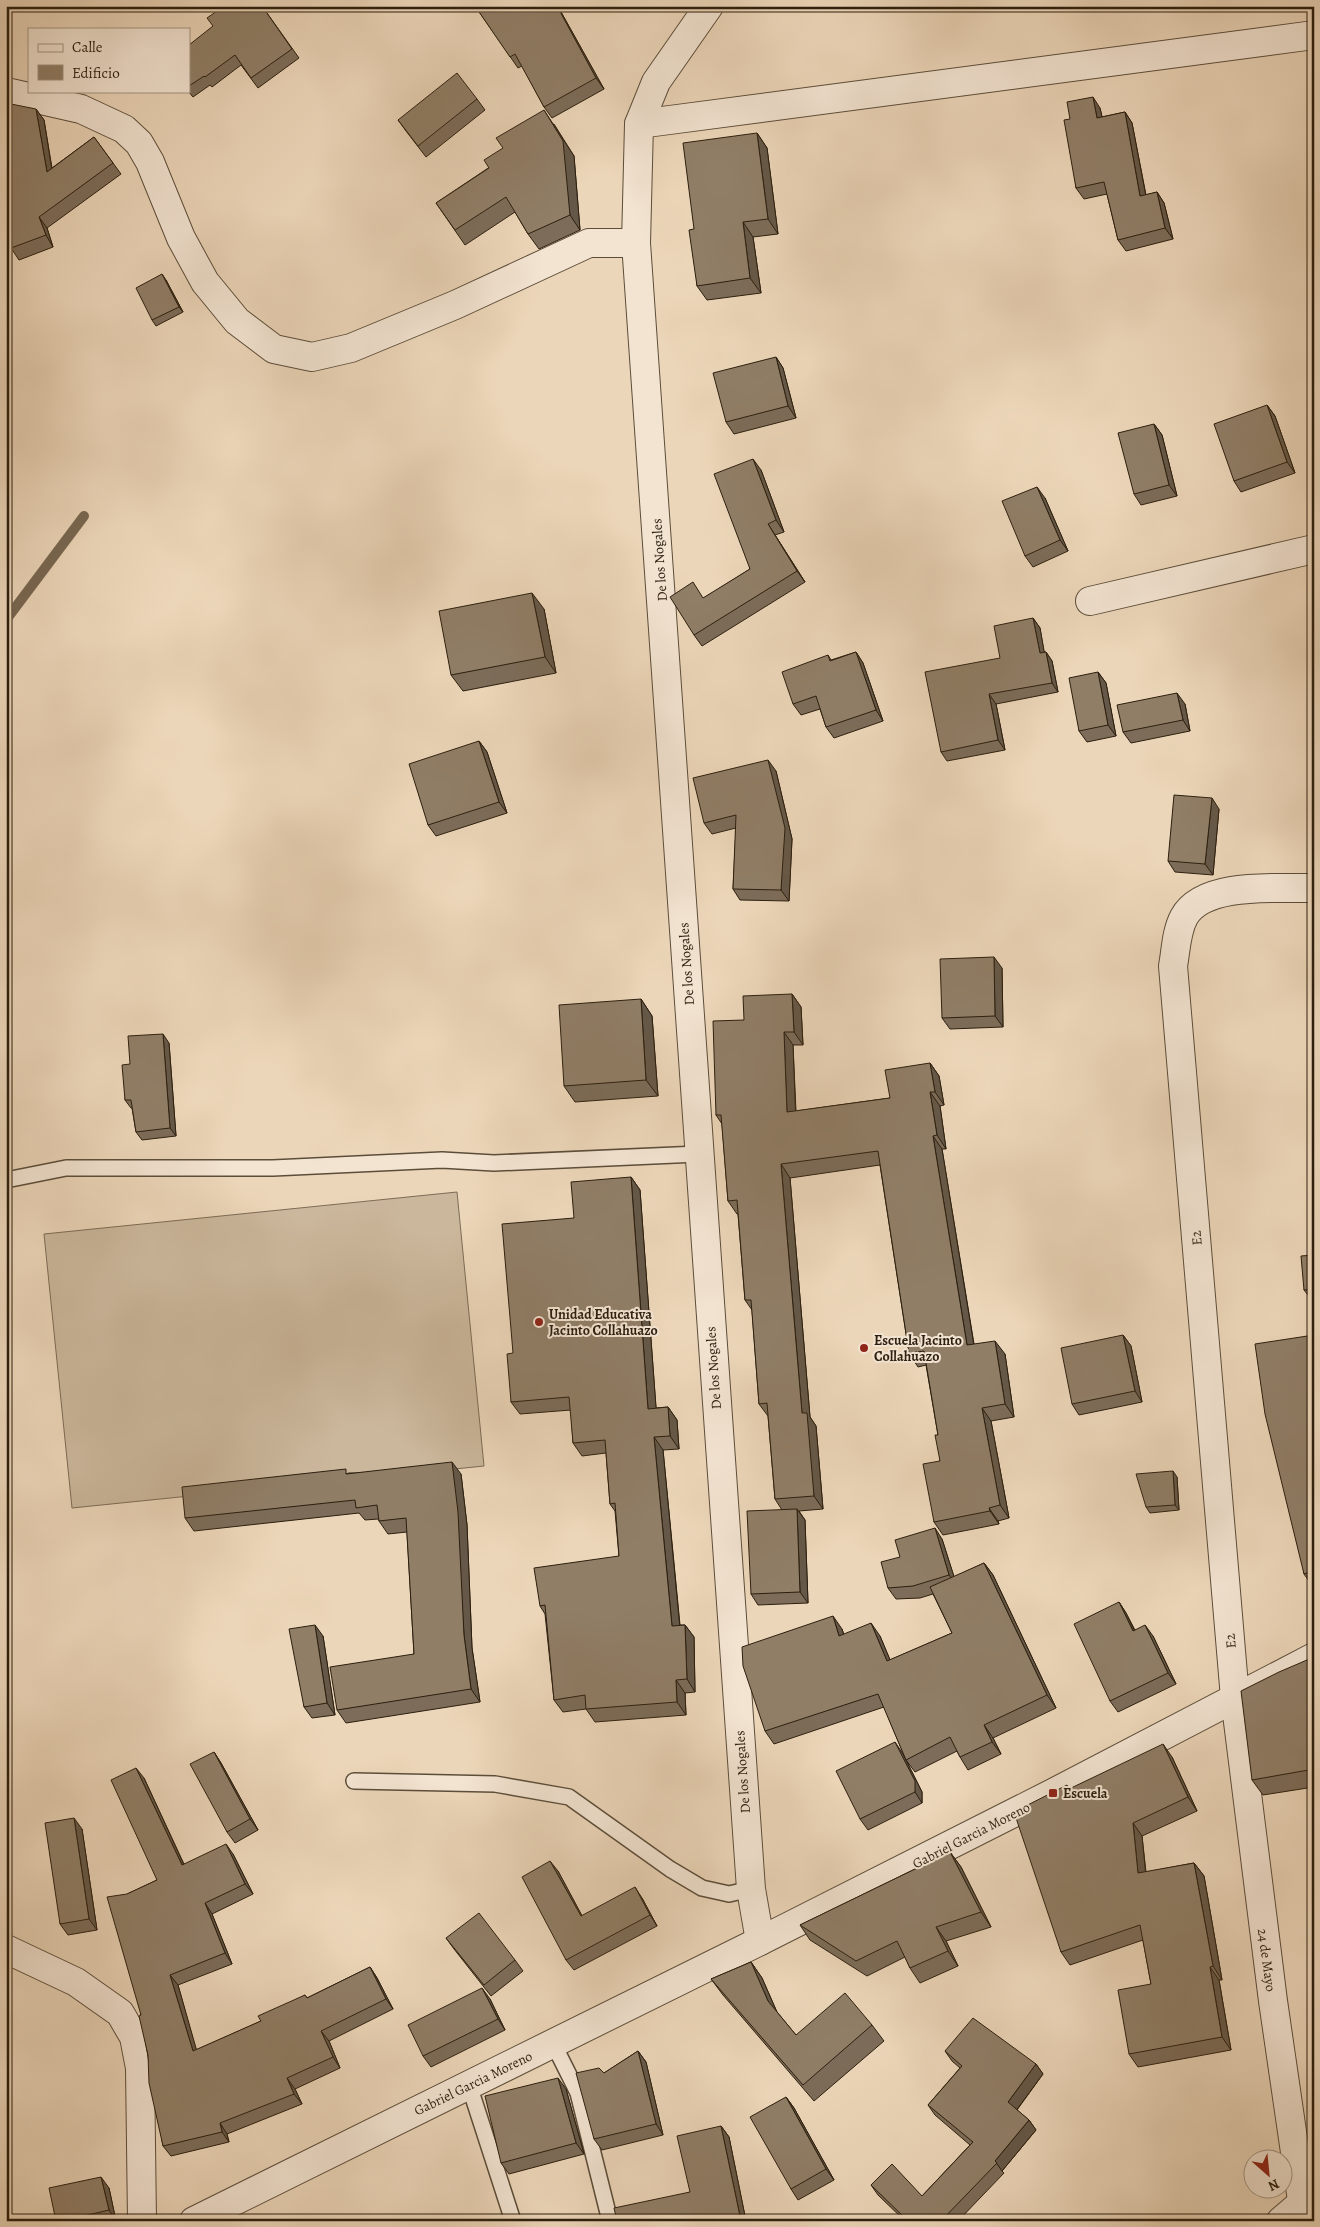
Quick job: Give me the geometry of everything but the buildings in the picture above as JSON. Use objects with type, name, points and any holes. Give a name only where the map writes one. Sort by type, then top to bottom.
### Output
[{"type":"street","name":"De los Nogales","points":[[709,6],[656,82],[638,124],[636,243],[698,1154],[756,1943]]},
{"type":"street","points":[[638,124],[1314,35]]},
{"type":"street","points":[[6,92],[81,109],[124,129],[139,143],[150,162],[181,238],[205,282],[237,322],[274,349],[312,357],[351,348],[455,305],[589,243],[636,243]]},
{"type":"street","points":[[1090,601],[1314,549]]},
{"type":"street","name":"E2","points":[[1235,1698],[1173,966],[1179,931],[1184,917],[1205,898],[1225,892],[1257,889],[1314,888]]},
{"type":"street","name":"Gabriel Garcia Moreno","points":[[194,2221],[756,1943],[1314,1657]]},
{"type":"street","name":"24 de Mayo","points":[[1235,1698],[1272,1992],[1305,2156],[1304,2212]]},
{"type":"street","points":[[6,1949],[76,1982],[120,2013],[134,2037],[140,2068],[142,2221]]},
{"type":"street","points":[[1281,2221],[1304,2212]]},
{"type":"lane","points":[[6,1180],[66,1168],[273,1168],[442,1160],[494,1163],[698,1154]]},
{"type":"lane","points":[[354,1781],[495,1784],[569,1797],[670,1869],[702,1888],[729,1894],[751,1889]]},
{"type":"lane","points":[[553,2043],[578,2093],[610,2221]]},
{"type":"lane","points":[[469,2085],[513,2221]]},
{"type":"shaded area","points":[[457,1192],[484,1466],[72,1508],[44,1234]]},
{"type":"waterway","points":[[6,620],[84,516]]},
{"type":"place","name":"Unidad Educativa Jacinto Collahuazo","points":[[539,1322]]},
{"type":"place","name":"Escuela Jacinto Collahuazo","points":[[864,1348]]},
{"type":"place","name":"Escuela","points":[[1053,1793]]}]
